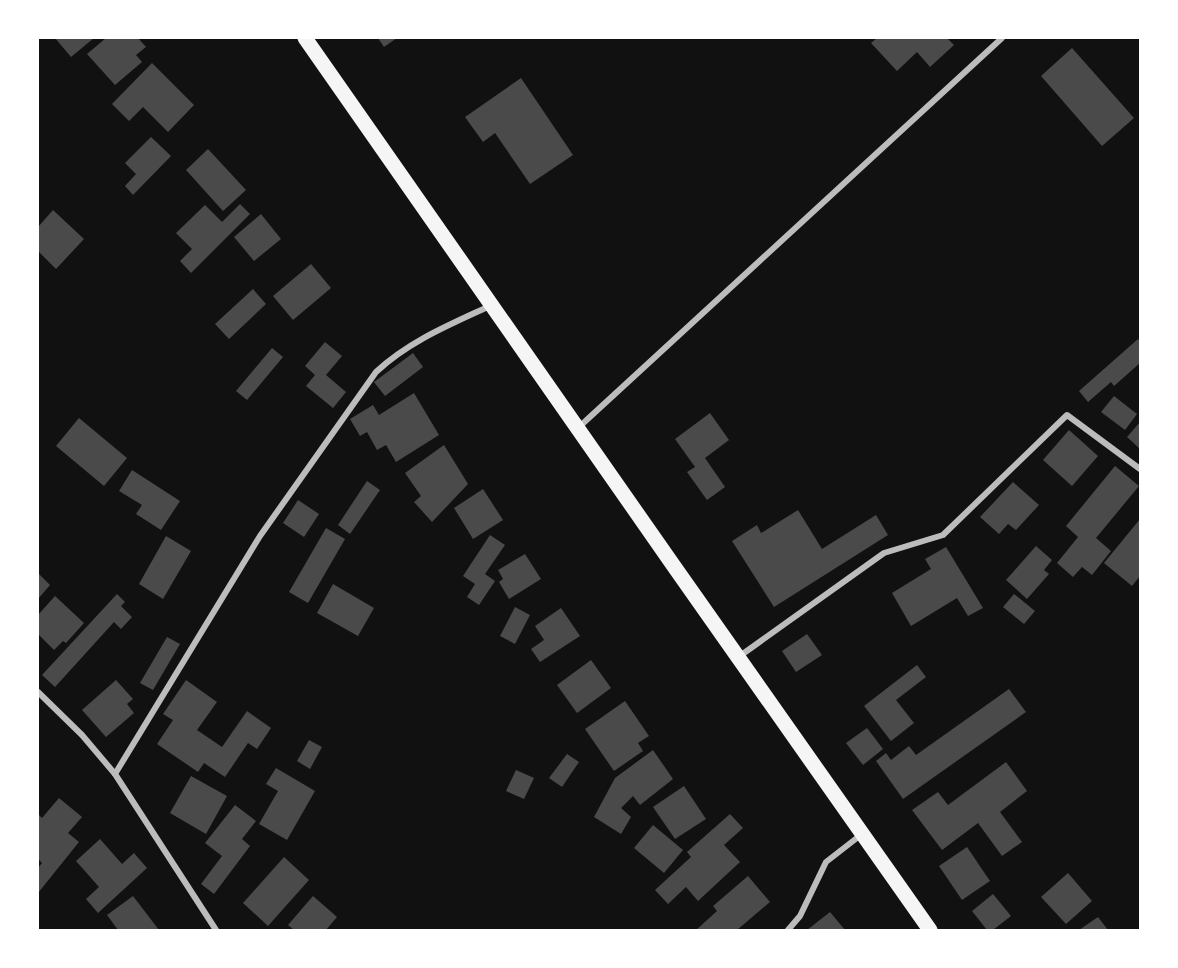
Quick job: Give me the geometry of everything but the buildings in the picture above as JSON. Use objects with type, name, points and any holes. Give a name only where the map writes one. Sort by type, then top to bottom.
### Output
[{"type":"main road","points":[[305,38],[579,428],[737,658],[930,930]]},
{"type":"street","points":[[579,428],[1002,38]]},
{"type":"street","points":[[115,774],[260,536],[376,372],[392,357],[415,342],[492,305]]},
{"type":"street","points":[[737,658],[884,553],[943,535],[1067,415],[1140,469]]},
{"type":"street","points":[[38,692],[82,735],[115,774],[216,930]]},
{"type":"street","points":[[788,930],[800,916],[826,862],[862,834]]}]
